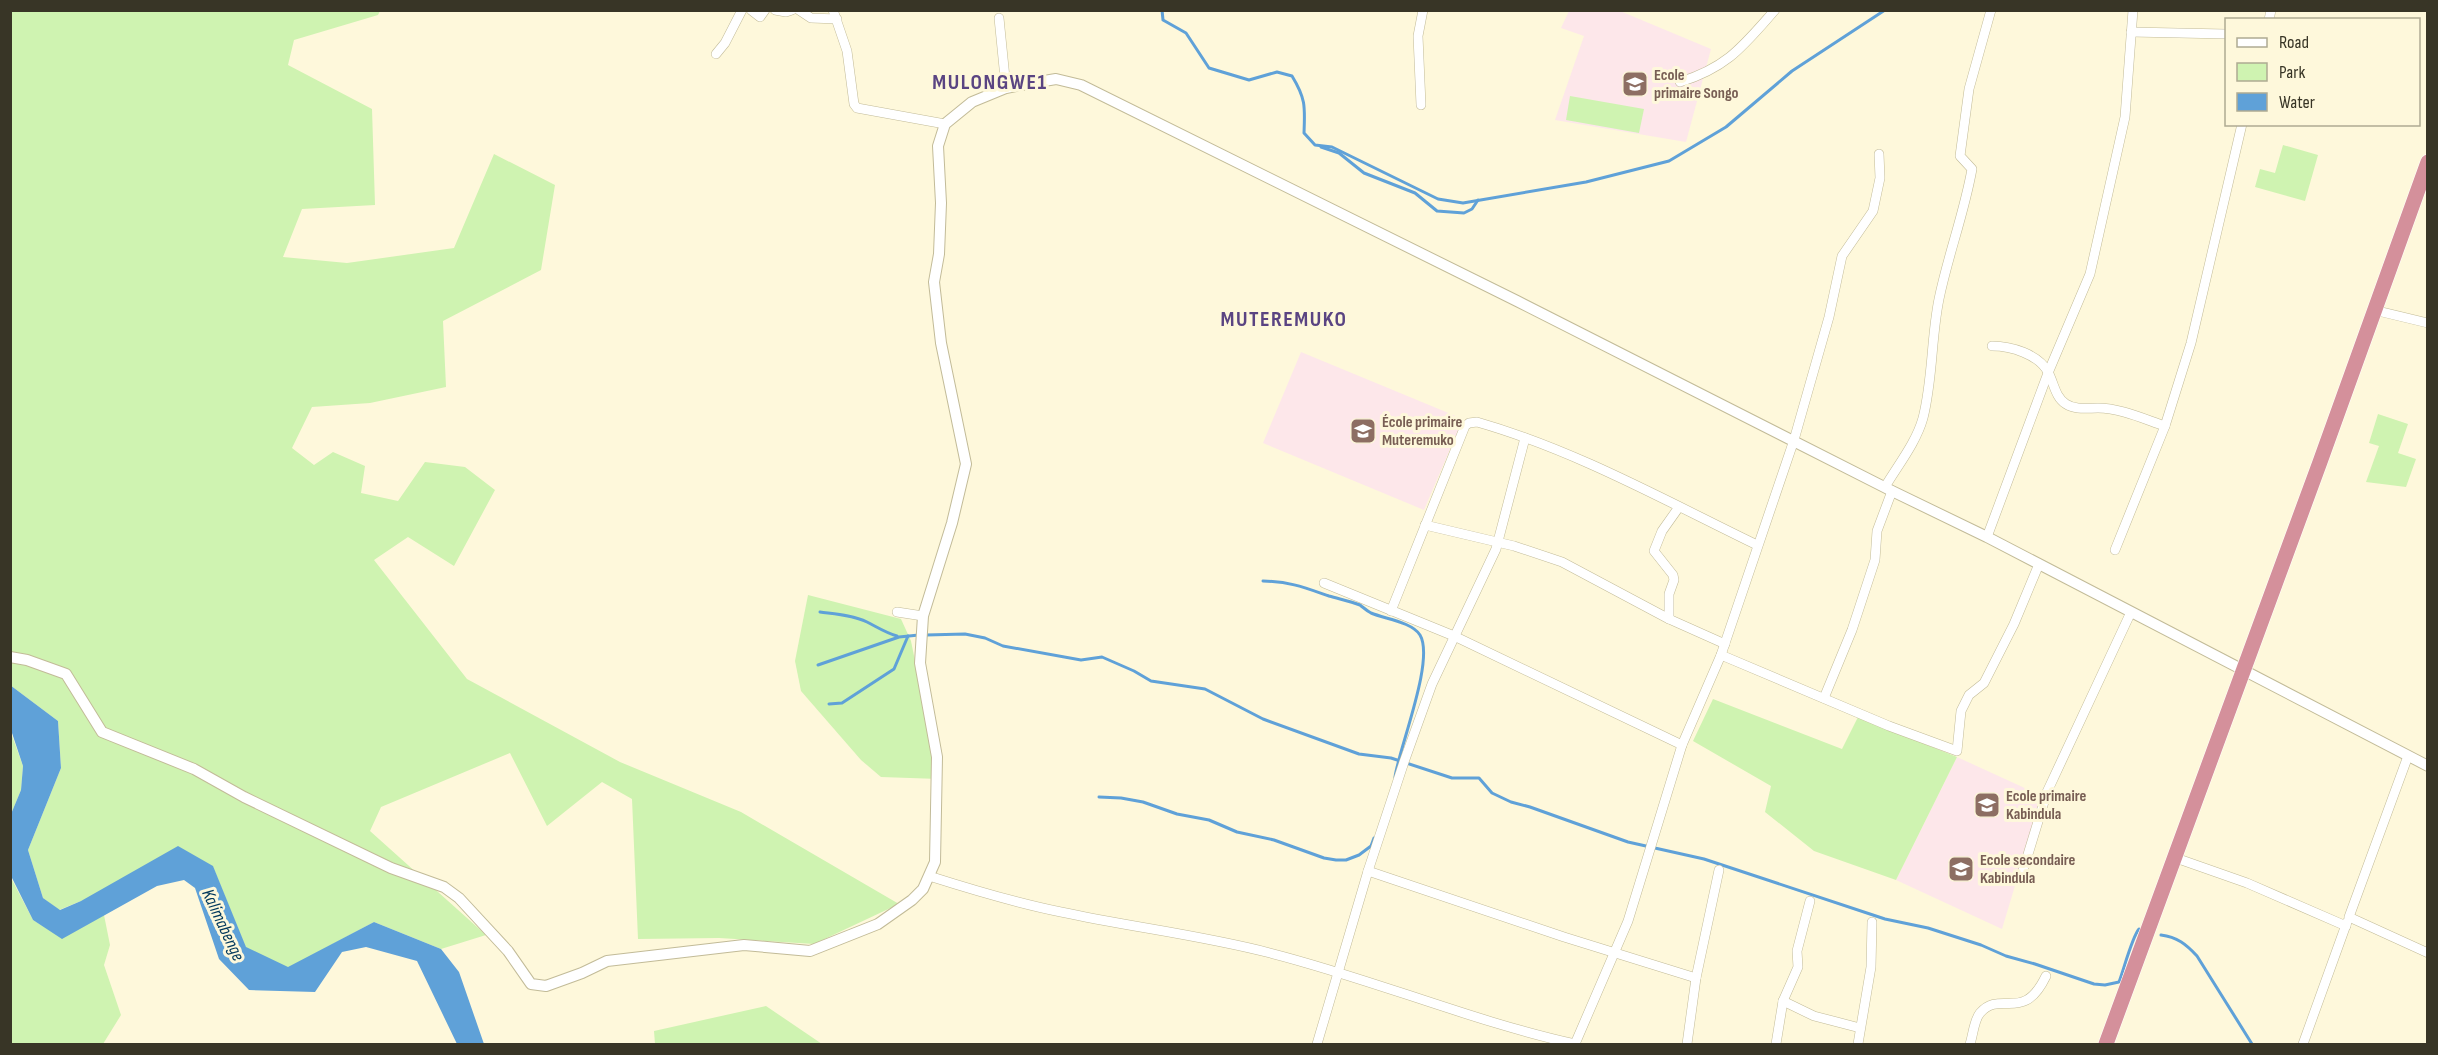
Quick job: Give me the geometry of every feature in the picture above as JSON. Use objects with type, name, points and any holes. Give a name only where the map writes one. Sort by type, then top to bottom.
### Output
[{"type":"highway","points":[[2106,1044],[2427,165]]},
{"type":"street","points":[[716,54],[725,43],[742,10]]},
{"type":"street","points":[[751,10],[760,16],[765,10]]},
{"type":"street","points":[[775,10],[786,12],[792,10]]},
{"type":"street","points":[[799,10],[811,18],[835,15],[847,51],[856,108],[945,123]]},
{"type":"street","points":[[1421,105],[1418,36],[1423,10]]},
{"type":"street","points":[[1680,82],[1724,63],[1738,52],[1775,10]]},
{"type":"street","points":[[1824,698],[1852,630],[1875,560],[1876,531],[1889,489],[1915,437],[1924,411],[1939,302],[1966,202],[1972,169],[1960,156],[1969,89],[1991,10]]},
{"type":"street","points":[[1987,537],[2048,373],[2090,274],[2126,117],[2133,10]]},
{"type":"street","points":[[999,18],[1006,88]]},
{"type":"street","points":[[2131,32],[2225,34]]},
{"type":"street","points":[[10,657],[27,660],[66,674],[102,732],[194,769],[244,797],[391,868],[444,887],[459,898],[508,951],[531,984],[546,986],[607,961],[744,945],[810,951],[878,924],[912,900],[923,889],[935,862],[938,757],[920,663],[923,616],[952,523],[966,464],[941,343],[934,282],[939,254],[941,202],[938,146],[945,123],[972,102],[1006,88],[1056,79],[1081,85],[1794,440],[2040,564],[2427,766]]},
{"type":"street","points":[[2115,550],[2165,426],[2191,343],[2241,126]]},
{"type":"street","points":[[929,876],[992,896],[1038,907],[1229,943],[1338,973],[1529,1034],[1575,1044],[1628,921],[1682,745],[1725,644],[1794,440],[1829,317],[1842,256],[1873,211],[1880,177],[1879,154]]},
{"type":"street","points":[[2374,310],[2427,323]]},
{"type":"street","points":[[1992,346],[2001,346],[2030,356],[2041,363],[2066,405],[2085,409],[2107,409],[2165,426]]},
{"type":"street","points":[[1390,611],[1469,423],[1477,422],[1579,459],[1757,545]]},
{"type":"street","points":[[1317,1044],[1368,871],[1432,684],[1499,543],[1525,438]]},
{"type":"street","points":[[1669,619],[1669,594],[1674,580],[1673,575],[1654,551],[1662,531],[1679,507]]},
{"type":"street","points":[[1425,525],[1499,543],[1562,562],[1669,619],[1725,644]]},
{"type":"street","points":[[1721,655],[1957,751],[1961,711],[1969,695],[1984,683],[2014,624],[2040,564]]},
{"type":"street","points":[[1324,583],[1454,636],[1682,745]]},
{"type":"street","points":[[897,612],[923,616]]},
{"type":"street","points":[[2022,874],[2047,792],[2131,612]]},
{"type":"street","points":[[2303,1044],[2408,756]]},
{"type":"street","points":[[2174,857],[2427,953]]},
{"type":"street","points":[[1687,1044],[1696,978],[1719,870]]},
{"type":"street","points":[[1368,871],[1696,978]]},
{"type":"street","points":[[1776,1044],[1783,1001],[1798,967],[1797,951],[1810,901]]},
{"type":"street","points":[[1858,1044],[1871,967],[1872,922]]},
{"type":"street","points":[[1970,1044],[1980,1013],[2003,1004],[2026,1002],[2032,998],[2046,976]]},
{"type":"street","points":[[1783,1001],[1814,1016],[1860,1028]]},
{"type":"shaded area","name":"Ecole primaire Songo","points":[[1569,11],[1620,11],[1711,49],[1686,142],[1555,120],[1584,36],[1561,28]]},
{"type":"shaded area","name":"École primaire Muteremuko","points":[[1301,352],[1463,419],[1424,510],[1263,443]]},
{"type":"shaded area","points":[[1957,757],[2042,796],[2002,929],[1896,880]]},
{"type":"green space","points":[[10,11],[380,11],[378,15],[294,40],[288,65],[372,109],[375,205],[302,209],[283,257],[347,263],[454,248],[494,154],[555,185],[541,270],[443,321],[446,387],[370,403],[312,407],[292,448],[314,465],[333,452],[365,466],[361,493],[398,501],[425,462],[465,467],[495,490],[454,566],[408,537],[374,560],[467,679],[620,762],[741,812],[899,904],[814,944],[719,938],[638,939],[632,799],[602,782],[547,826],[510,753],[381,807],[370,831],[486,935],[441,949],[374,922],[288,968],[246,948],[213,867],[81,901],[59,910],[43,898],[28,850],[61,768],[58,721],[10,685]]},
{"type":"green space","points":[[1570,96],[1644,109],[1639,133],[1566,120]]},
{"type":"green space","points":[[2283,145],[2318,155],[2305,201],[2255,187],[2260,169],[2275,173]]},
{"type":"green space","points":[[2378,414],[2408,424],[2398,453],[2416,459],[2406,487],[2366,482],[2379,446],[2369,443]]},
{"type":"green space","points":[[808,595],[901,619],[911,641],[939,779],[881,777],[861,760],[801,691],[795,661]]},
{"type":"green space","points":[[1713,699],[1842,749],[1858,717],[1957,757],[1896,880],[1814,851],[1765,812],[1771,786],[1693,741]]},
{"type":"green space","points":[[10,730],[23,766],[21,790],[11,814]]},
{"type":"green space","points":[[10,876],[33,920],[62,938],[104,915],[110,945],[104,965],[121,1015],[103,1044],[11,1044]]},
{"type":"green space","points":[[766,1006],[822,1044],[655,1044],[654,1031]]},
{"type":"water","name":"Kalimabenge","points":[[10,685],[58,721],[61,768],[28,850],[43,898],[60,910],[81,901],[178,846],[213,866],[246,947],[288,967],[374,922],[441,949],[459,972],[484,1044],[457,1044],[417,961],[366,947],[342,952],[315,992],[249,990],[219,959],[195,888],[184,880],[157,886],[62,939],[33,920],[11,876],[11,814],[21,790],[23,766],[11,730]]},
{"type":"waterway","points":[[1162,10],[1163,20],[1186,33],[1209,68],[1249,80],[1277,72],[1292,76],[1304,103],[1304,133],[1315,145],[1332,147],[1438,199],[1463,203],[1586,182],[1669,161],[1726,127],[1792,71],[1885,10]]},
{"type":"waterway","points":[[1321,147],[1339,153],[1364,173],[1415,193],[1437,211],[1464,213],[1472,209],[1478,200]]},
{"type":"waterway","points":[[1263,581],[1281,582],[1360,605],[1371,613],[1411,627],[1420,635],[1423,647],[1420,683],[1395,777]]},
{"type":"waterway","points":[[820,612],[856,618],[897,636]]},
{"type":"waterway","points":[[926,635],[965,634],[985,638],[1003,646],[1081,660],[1102,657],[1151,681],[1205,689],[1263,719],[1359,754],[1391,758],[1452,778],[1479,778],[1492,793],[1511,802],[1628,842],[1704,859],[1885,919],[1928,928],[2094,984],[2105,985],[2119,982],[2139,929]]},
{"type":"waterway","points":[[818,665],[899,637],[919,635]]},
{"type":"waterway","points":[[829,704],[842,703],[894,669],[908,636]]},
{"type":"waterway","points":[[1099,797],[1143,802],[1336,860],[1346,860],[1359,855],[1371,846],[1374,838]]},
{"type":"waterway","points":[[2161,935],[2181,942],[2197,956],[2252,1044]]},
{"type":"place","name":"Ecole primaire Songo","points":[[1635,84]]},
{"type":"place","name":"École primaire Muteremuko","points":[[1363,431]]},
{"type":"place","name":"Ecole primaire Kabindula","points":[[1987,805]]},
{"type":"place","name":"Ecole secondaire Kabindula","points":[[1961,869]]},
{"type":"district","name":"MULONGWE1","points":[[990,82]]},
{"type":"district","name":"MUTEREMUKO","points":[[1284,319]]}]
